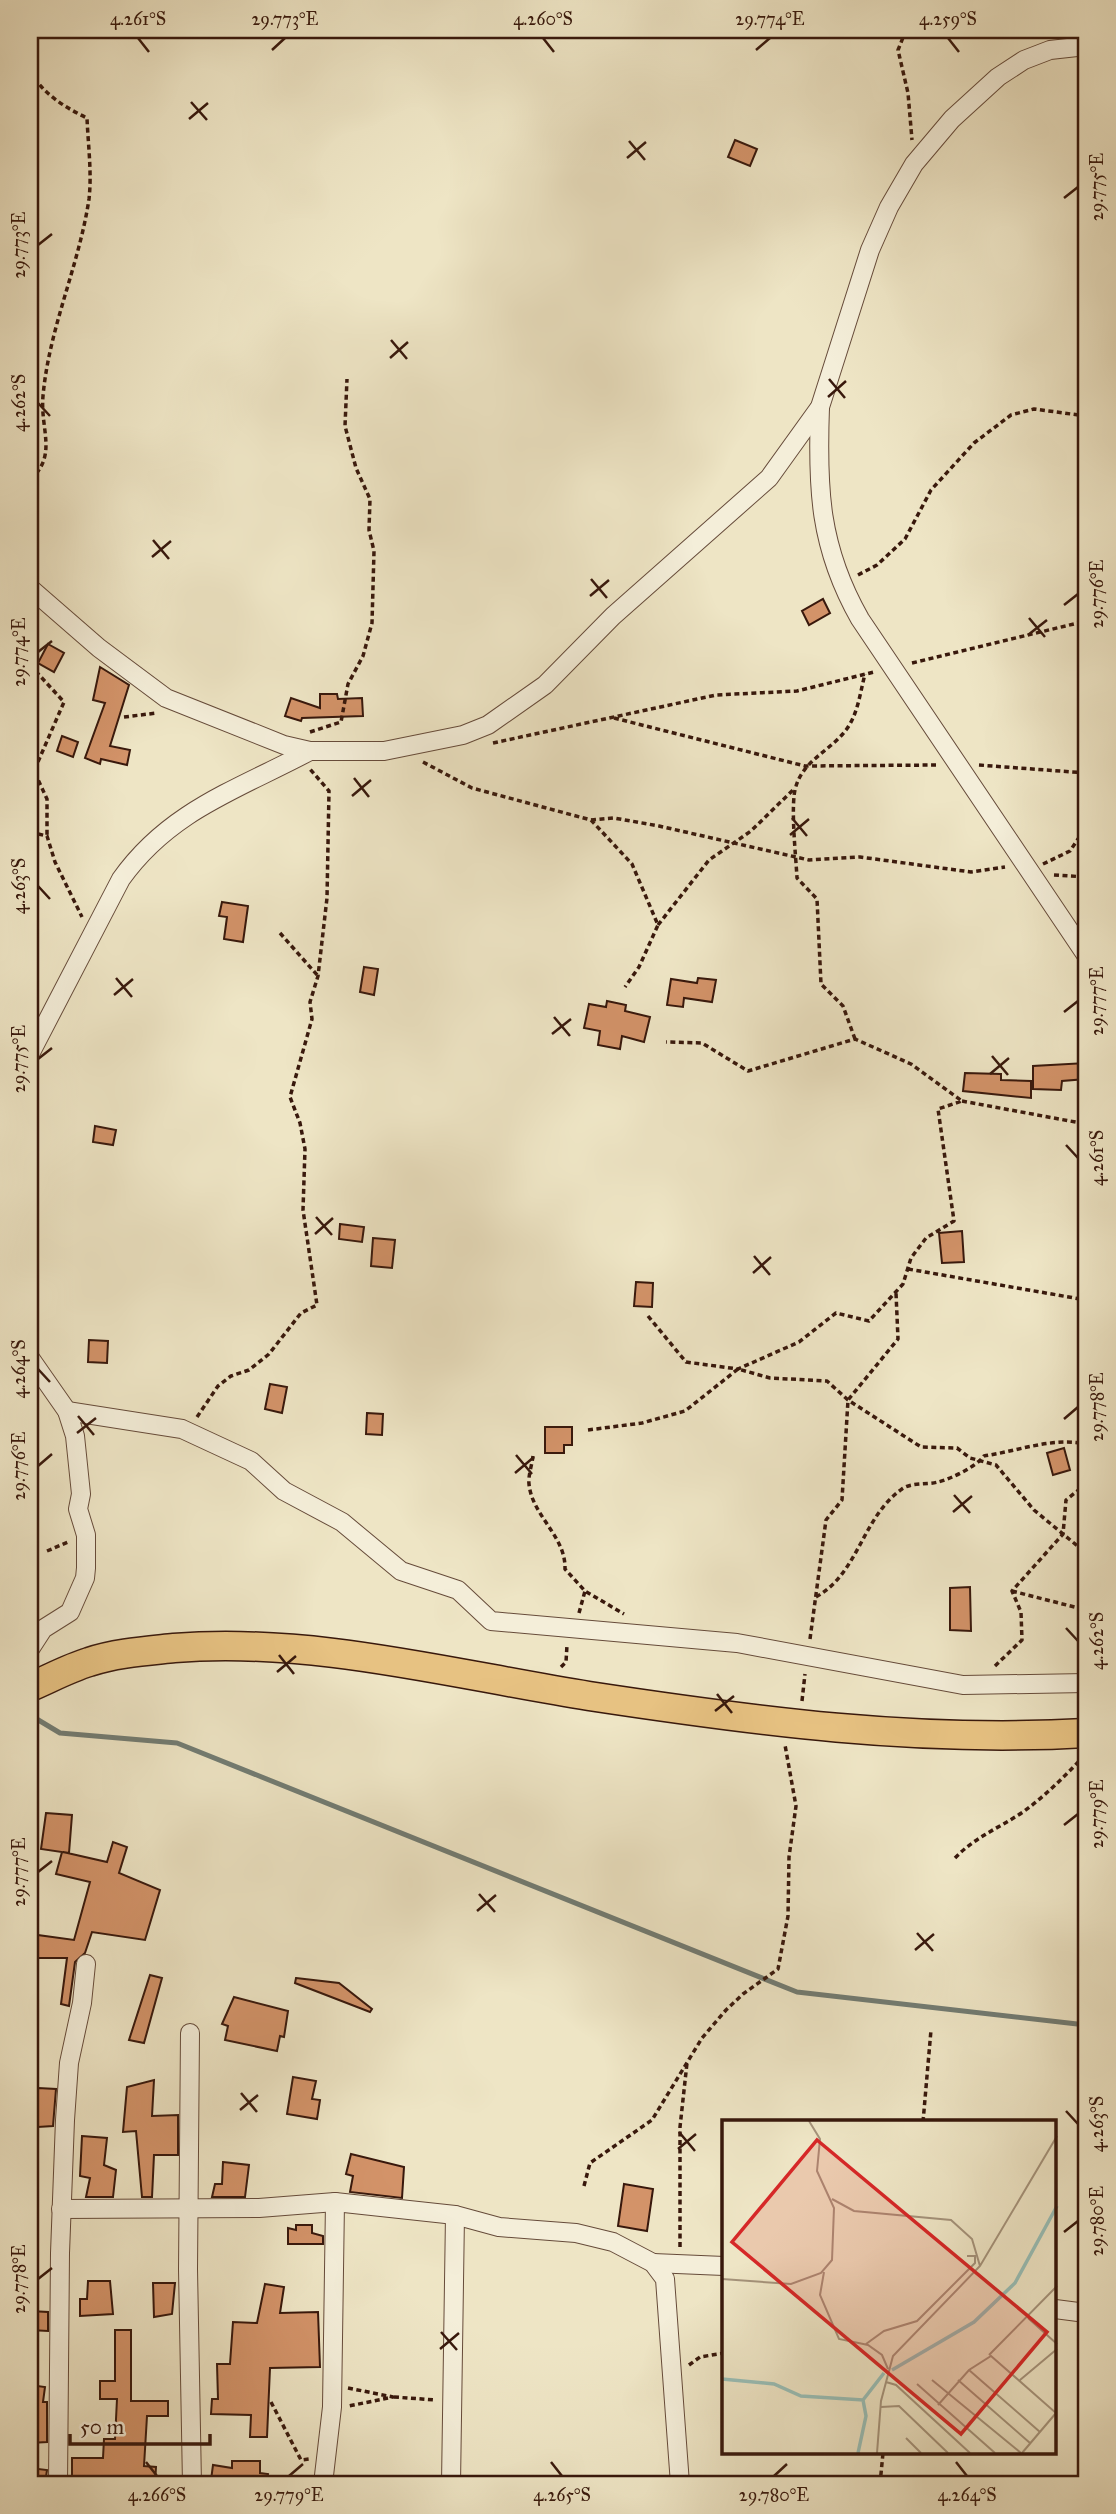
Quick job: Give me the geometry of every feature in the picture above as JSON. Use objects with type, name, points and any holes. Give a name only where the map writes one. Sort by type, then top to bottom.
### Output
[{"type":"main road","points":[[30,1687],[89,1662],[138,1651],[243,1645],[378,1659],[544,1689],[790,1724],[912,1734],[1086,1733]]},
{"type":"street","points":[[1086,46],[1049,50],[1024,60],[999,77],[952,120],[914,164],[889,206],[870,250],[820,407],[818,463],[827,545],[840,584],[893,668],[1086,956]]},
{"type":"street","points":[[30,1054],[121,879],[137,857],[208,800],[304,754],[384,751],[428,744],[463,735],[515,709],[545,685],[613,616],[769,478],[820,407]]},
{"type":"street","points":[[30,588],[99,648],[166,698],[304,754]]},
{"type":"street","points":[[30,1358],[67,1411],[75,1436],[81,1494],[78,1509],[86,1535],[85,1578],[70,1612],[43,1629],[30,1649]]},
{"type":"street","points":[[67,1411],[182,1429],[251,1461],[284,1491],[342,1522],[401,1570],[458,1590],[491,1621],[737,1643],[976,1685],[1086,1683]]},
{"type":"street","points":[[58,2484],[61,2210],[69,2063],[82,2003],[86,1964]]},
{"type":"street","points":[[190,2033],[188,2208],[192,2484]]},
{"type":"street","points":[[61,2210],[258,2208],[335,2202],[456,2215],[499,2227],[576,2233],[613,2242],[653,2263],[722,2266]]},
{"type":"street","points":[[323,2484],[331,2410],[335,2202]]},
{"type":"street","points":[[451,2484],[456,2215]]},
{"type":"street","points":[[653,2263],[664,2279],[680,2484]]},
{"type":"street","points":[[1056,2309],[1086,2313]]},
{"type":"path","points":[[906,30],[898,50],[908,93],[914,164]]},
{"type":"path","points":[[30,71],[36,82],[63,106],[87,118],[89,196],[45,376],[42,409],[48,453],[43,468],[30,480]]},
{"type":"path","points":[[284,745],[302,735],[341,722],[348,684],[363,656],[372,623],[374,551],[369,530],[370,499],[356,468],[345,426],[347,379]]},
{"type":"path","points":[[840,584],[877,565],[905,539],[924,510],[931,490],[974,443],[1012,415],[1034,409],[1086,416]]},
{"type":"path","points":[[483,746],[716,695],[797,691],[1086,621]]},
{"type":"path","points":[[30,665],[64,702],[34,771],[47,799],[47,836],[54,862],[91,937]]},
{"type":"path","points":[[625,987],[639,967],[658,925],[709,860],[736,844],[795,788],[805,766],[829,749],[846,730],[855,715],[865,674]]},
{"type":"path","points":[[611,718],[805,766],[958,765],[1086,773]]},
{"type":"path","points":[[182,1429],[207,1405],[218,1386],[231,1376],[248,1370],[268,1354],[301,1312],[317,1305],[303,1210],[305,1149],[300,1123],[290,1097],[312,1020],[310,1002],[318,976],[327,898],[329,791],[304,754]]},
{"type":"path","points":[[432,757],[419,759],[472,788],[591,820],[614,818],[809,860],[860,857],[971,872],[1004,867],[1030,873],[1086,877]]},
{"type":"path","points":[[795,788],[797,878],[817,899],[821,984],[843,1006],[855,1039]]},
{"type":"path","points":[[591,820],[632,864],[658,925]]},
{"type":"path","points":[[1030,873],[1070,851],[1086,827]]},
{"type":"path","points":[[30,832],[47,836]]},
{"type":"path","points":[[280,933],[318,976]]},
{"type":"path","points":[[666,1042],[702,1043],[748,1071],[855,1039],[911,1064],[962,1101],[1086,1124]]},
{"type":"path","points":[[588,1430],[642,1423],[685,1411],[738,1369],[799,1342],[836,1313],[869,1321],[903,1284],[911,1258],[926,1238],[954,1221],[938,1109],[962,1101]]},
{"type":"path","points":[[908,1269],[1086,1300]]},
{"type":"path","points":[[583,2186],[590,2163],[652,2120],[702,2038],[726,2010],[778,1969],[788,1916],[789,1857],[796,1806],[790,1724],[808,1657],[826,1520],[842,1500],[848,1400],[898,1339],[896,1291]]},
{"type":"path","points":[[648,1316],[686,1362],[738,1369],[770,1378],[827,1381],[848,1400],[921,1447],[957,1448],[980,1462],[996,1465],[1034,1510],[1086,1553]]},
{"type":"path","points":[[816,1597],[843,1575],[872,1523],[904,1487],[937,1482],[980,1462],[984,1456],[1022,1447],[1073,1442],[1086,1444]]},
{"type":"path","points":[[533,1457],[529,1484],[539,1509],[566,1553],[565,1569],[585,1591],[630,1617]]},
{"type":"path","points":[[1012,1591],[1063,1534],[1066,1500],[1086,1484]]},
{"type":"path","points":[[1012,1591],[1086,1610]]},
{"type":"path","points":[[976,1685],[1022,1640],[1021,1612],[1012,1591]]},
{"type":"path","points":[[544,1689],[566,1662],[568,1642],[577,1629]]},
{"type":"path","points":[[955,1858],[971,1842],[1022,1813],[1044,1795],[1086,1752]]},
{"type":"path","points":[[923,2120],[931,2030]]},
{"type":"path","points":[[682,2264],[678,2228],[682,2183],[680,2127],[688,2061]]},
{"type":"path","points":[[673,2376],[700,2357],[722,2353]]},
{"type":"path","points":[[332,2385],[393,2397],[454,2401]]},
{"type":"path","points":[[331,2410],[393,2397]]},
{"type":"path","points":[[271,2402],[300,2460],[325,2456]]},
{"type":"path","points":[[880,2484],[883,2454]]},
{"type":"building","points":[[735,140],[757,149],[750,166],[728,157]]},
{"type":"building","points":[[823,599],[830,613],[809,625],[802,611]]},
{"type":"building","points":[[48,644],[64,653],[54,672],[38,663]]},
{"type":"building","points":[[100,667],[129,685],[110,746],[130,750],[127,765],[101,759],[100,764],[85,758],[105,703],[93,700]]},
{"type":"building","points":[[320,694],[337,694],[338,699],[362,698],[363,716],[302,718],[301,721],[285,716],[291,698],[320,708]]},
{"type":"building","points":[[62,736],[78,742],[73,757],[57,751]]},
{"type":"building","points":[[222,902],[248,906],[243,942],[224,939],[227,917],[219,916]]},
{"type":"building","points":[[364,967],[378,969],[374,995],[360,992]]},
{"type":"building","points":[[698,978],[716,980],[712,1002],[684,998],[683,1007],[667,1005],[671,979],[697,983]]},
{"type":"building","points":[[607,1001],[626,1005],[625,1011],[650,1017],[644,1042],[622,1036],[620,1049],[598,1045],[600,1031],[584,1028],[589,1004],[606,1007]]},
{"type":"building","points":[[1086,1063],[1086,1079],[1062,1081],[1061,1090],[1033,1089],[1033,1066]]},
{"type":"building","points":[[965,1073],[1001,1074],[1001,1080],[1031,1081],[1031,1098],[963,1091]]},
{"type":"building","points":[[95,1126],[116,1130],[113,1145],[93,1142]]},
{"type":"building","points":[[340,1224],[364,1227],[362,1242],[339,1239]]},
{"type":"building","points":[[962,1231],[964,1262],[942,1263],[939,1233]]},
{"type":"building","points":[[373,1238],[395,1240],[392,1268],[371,1266]]},
{"type":"building","points":[[636,1282],[653,1283],[652,1307],[634,1306]]},
{"type":"building","points":[[89,1340],[108,1341],[107,1363],[88,1362]]},
{"type":"building","points":[[270,1384],[287,1387],[282,1413],[265,1409]]},
{"type":"building","points":[[367,1413],[383,1414],[382,1435],[366,1434]]},
{"type":"building","points":[[545,1427],[572,1427],[572,1445],[564,1445],[564,1453],[545,1453]]},
{"type":"building","points":[[1064,1448],[1070,1470],[1053,1475],[1047,1453]]},
{"type":"building","points":[[970,1587],[971,1631],[950,1630],[950,1588]]},
{"type":"building","points":[[46,1813],[72,1815],[69,1853],[63,1852],[107,1862],[113,1842],[127,1847],[119,1873],[160,1890],[145,1940],[92,1932],[85,1953],[75,1962],[69,2006],[61,2004],[67,1958],[30,1958],[30,1934],[74,1940],[90,1882],[56,1874],[62,1852],[41,1849]]},
{"type":"building","points":[[150,1975],[162,1978],[144,2043],[129,2040]]},
{"type":"building","points":[[296,1978],[339,1983],[372,2009],[370,2012],[295,1983]]},
{"type":"building","points":[[234,1997],[288,2011],[284,2037],[280,2036],[277,2051],[225,2040],[228,2026],[222,2024]]},
{"type":"building","points":[[293,2077],[316,2081],[312,2099],[320,2100],[317,2119],[287,2114]]},
{"type":"building","points":[[154,2080],[152,2116],[178,2115],[178,2155],[154,2155],[152,2197],[142,2197],[136,2131],[123,2132],[127,2087]]},
{"type":"building","points":[[38,2088],[56,2089],[53,2126],[38,2127]]},
{"type":"building","points":[[82,2136],[107,2138],[104,2165],[116,2170],[113,2197],[86,2197],[90,2178],[80,2176]]},
{"type":"building","points":[[351,2154],[404,2167],[402,2198],[350,2192],[353,2176],[346,2174]]},
{"type":"building","points":[[223,2162],[249,2165],[245,2197],[212,2197],[215,2184],[222,2184]]},
{"type":"building","points":[[624,2184],[653,2189],[647,2231],[618,2226]]},
{"type":"building","points":[[296,2225],[312,2225],[312,2233],[323,2236],[323,2244],[288,2244],[288,2228],[296,2230]]},
{"type":"building","points":[[88,2281],[110,2281],[113,2314],[80,2316],[80,2299],[87,2299]]},
{"type":"building","points":[[153,2283],[175,2283],[172,2314],[154,2317]]},
{"type":"building","points":[[265,2284],[284,2287],[280,2313],[318,2312],[320,2367],[270,2368],[267,2437],[250,2437],[251,2415],[211,2414],[212,2399],[218,2399],[217,2364],[230,2364],[233,2322],[257,2323]]},
{"type":"building","points":[[30,2311],[48,2312],[48,2331],[30,2330]]},
{"type":"building","points":[[115,2330],[131,2330],[131,2401],[168,2401],[168,2416],[147,2416],[144,2466],[156,2467],[155,2484],[72,2484],[72,2458],[103,2458],[104,2439],[115,2439],[117,2399],[100,2399],[100,2381],[115,2381]]},
{"type":"building","points":[[30,2385],[45,2387],[43,2402],[47,2402],[47,2442],[30,2443]]},
{"type":"building","points":[[232,2461],[260,2461],[260,2473],[268,2474],[267,2481],[211,2480],[213,2465],[232,2468]]},
{"type":"building","points":[[30,2468],[47,2470],[45,2484],[30,2484]]},
{"type":"waterway","points":[[30,1715],[60,1733],[177,1743],[797,1992],[1086,2025]]}]
